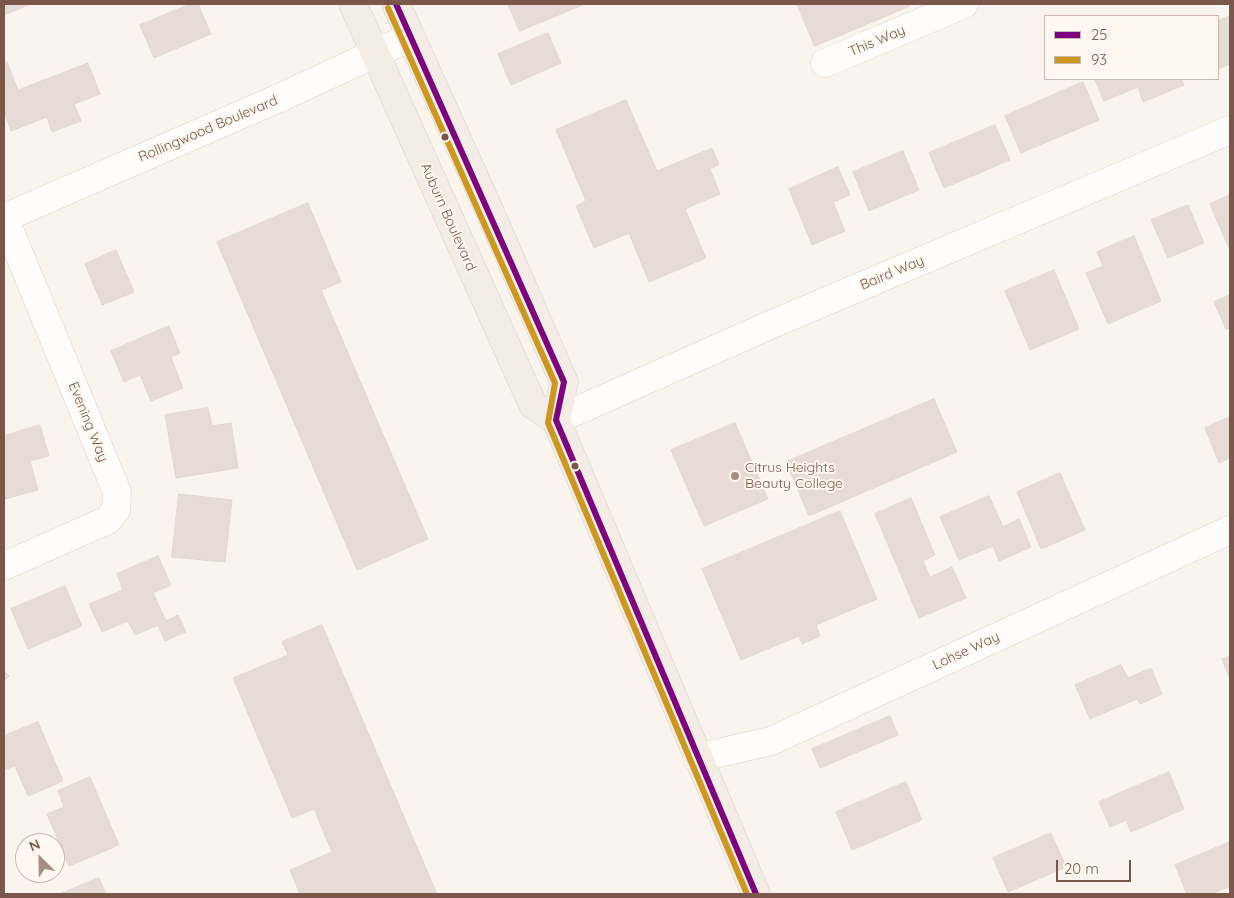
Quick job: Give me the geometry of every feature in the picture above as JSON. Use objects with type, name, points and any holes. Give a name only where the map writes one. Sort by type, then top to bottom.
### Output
[{"type":"main road","name":"Auburn Boulevard","points":[[353,4],[533,405],[556,420]]},
{"type":"main road","points":[[396,4],[564,382],[556,420],[756,894]]},
{"type":"street","name":"This Way","points":[[824,63],[927,11],[964,4]]},
{"type":"street","name":"Rollingwood Boulevard","points":[[4,217],[277,99],[411,37]]},
{"type":"street","name":"Baird Way","points":[[556,420],[770,325],[1230,130]]},
{"type":"street","name":"Evening Way","points":[[4,217],[117,492],[116,510],[108,520],[4,566]]},
{"type":"street","name":"Lohse Way","points":[[697,758],[771,741],[1230,530]]},
{"type":"building","points":[[4,4],[31,4],[4,15]]},
{"type":"building","points":[[191,4],[198,4],[211,34],[154,58],[140,25]]},
{"type":"building","points":[[508,4],[585,4],[520,31]]},
{"type":"building","points":[[797,4],[909,4],[910,6],[815,46]]},
{"type":"building","points":[[1230,16],[1230,64],[1219,69],[1219,21]]},
{"type":"building","points":[[548,33],[561,63],[511,85],[498,54]]},
{"type":"building","points":[[7,62],[18,90],[88,63],[100,94],[74,104],[81,121],[52,132],[47,117],[11,131],[4,111],[4,64]]},
{"type":"building","points":[[1095,80],[1182,80],[1184,85],[1143,102],[1138,87],[1104,101]]},
{"type":"building","points":[[1083,82],[1099,120],[1021,153],[1005,116]]},
{"type":"building","points":[[626,100],[657,171],[712,148],[719,165],[710,169],[720,194],[685,209],[706,258],[649,282],[629,233],[594,248],[576,206],[586,201],[556,130]]},
{"type":"building","points":[[995,125],[1010,160],[944,188],[929,153]]},
{"type":"building","points":[[903,151],[919,190],[869,211],[853,172]]},
{"type":"building","points":[[838,167],[850,195],[833,202],[845,231],[812,245],[789,189]]},
{"type":"building","points":[[1230,195],[1230,251],[1210,204]]},
{"type":"building","points":[[308,203],[341,282],[321,290],[428,539],[357,570],[217,242]]},
{"type":"building","points":[[1188,205],[1204,243],[1168,258],[1151,220]]},
{"type":"building","points":[[1134,236],[1161,301],[1108,324],[1086,273],[1103,266],[1097,252]]},
{"type":"building","points":[[116,250],[134,292],[102,305],[85,264]]},
{"type":"building","points":[[1054,270],[1079,329],[1030,350],[1005,291]]},
{"type":"building","points":[[1230,295],[1230,328],[1226,329],[1214,302]]},
{"type":"building","points":[[169,326],[180,353],[171,357],[183,388],[151,401],[140,375],[124,382],[111,351]]},
{"type":"building","points":[[934,399],[957,452],[809,516],[786,462]]},
{"type":"building","points":[[208,408],[212,426],[231,423],[238,468],[176,478],[165,415]]},
{"type":"building","points":[[1230,417],[1230,458],[1219,463],[1205,428]]},
{"type":"building","points":[[735,423],[768,499],[704,526],[671,450]]},
{"type":"building","points":[[40,425],[49,456],[30,461],[38,490],[5,499],[4,436]]},
{"type":"building","points":[[1060,473],[1085,530],[1041,549],[1017,492]]},
{"type":"building","points":[[179,494],[232,500],[225,562],[172,557]]},
{"type":"building","points":[[989,496],[1003,527],[1019,519],[1031,547],[999,561],[993,546],[959,560],[940,517]]},
{"type":"building","points":[[911,498],[935,555],[923,561],[930,577],[952,567],[966,598],[919,618],[875,514]]},
{"type":"building","points":[[840,511],[877,599],[816,625],[820,636],[802,644],[799,636],[741,660],[702,569]]},
{"type":"building","points":[[158,556],[171,585],[153,593],[166,621],[178,615],[186,632],[165,641],[158,625],[135,635],[128,621],[102,632],[89,604],[123,590],[117,574]]},
{"type":"building","points":[[65,586],[82,626],[28,649],[11,609]]},
{"type":"building","points":[[322,625],[437,894],[300,894],[290,870],[332,852],[314,809],[292,818],[233,678],[288,655],[282,642]]},
{"type":"building","points":[[1230,656],[1230,679],[1222,659]]},
{"type":"building","points":[[1121,665],[1128,678],[1151,668],[1162,694],[1140,704],[1137,699],[1090,719],[1075,685]]},
{"type":"building","points":[[4,671],[9,676],[4,681]]},
{"type":"building","points":[[890,716],[898,735],[820,768],[812,749]]},
{"type":"building","points":[[38,722],[63,781],[28,796],[15,766],[4,770],[4,736]]},
{"type":"building","points":[[1169,772],[1184,809],[1131,832],[1126,820],[1110,827],[1099,802]]},
{"type":"building","points":[[90,777],[119,845],[69,866],[65,857],[65,833],[55,833],[47,814],[64,807],[58,791]]},
{"type":"building","points":[[906,782],[922,820],[852,850],[836,812]]},
{"type":"building","points":[[1051,833],[1066,867],[1008,892],[993,858]]},
{"type":"building","points":[[1230,842],[1230,886],[1211,894],[1187,894],[1175,865]]},
{"type":"building","points":[[99,878],[106,894],[60,894]]},
{"type":"transit line","name":"25","points":[[396,4],[564,382],[556,420],[756,894]]},
{"type":"transit line","name":"93","points":[[388,8],[555,383],[548,423],[747,894]]},
{"type":"place","name":"Citrus Heights Beauty College","points":[[735,476]]}]
